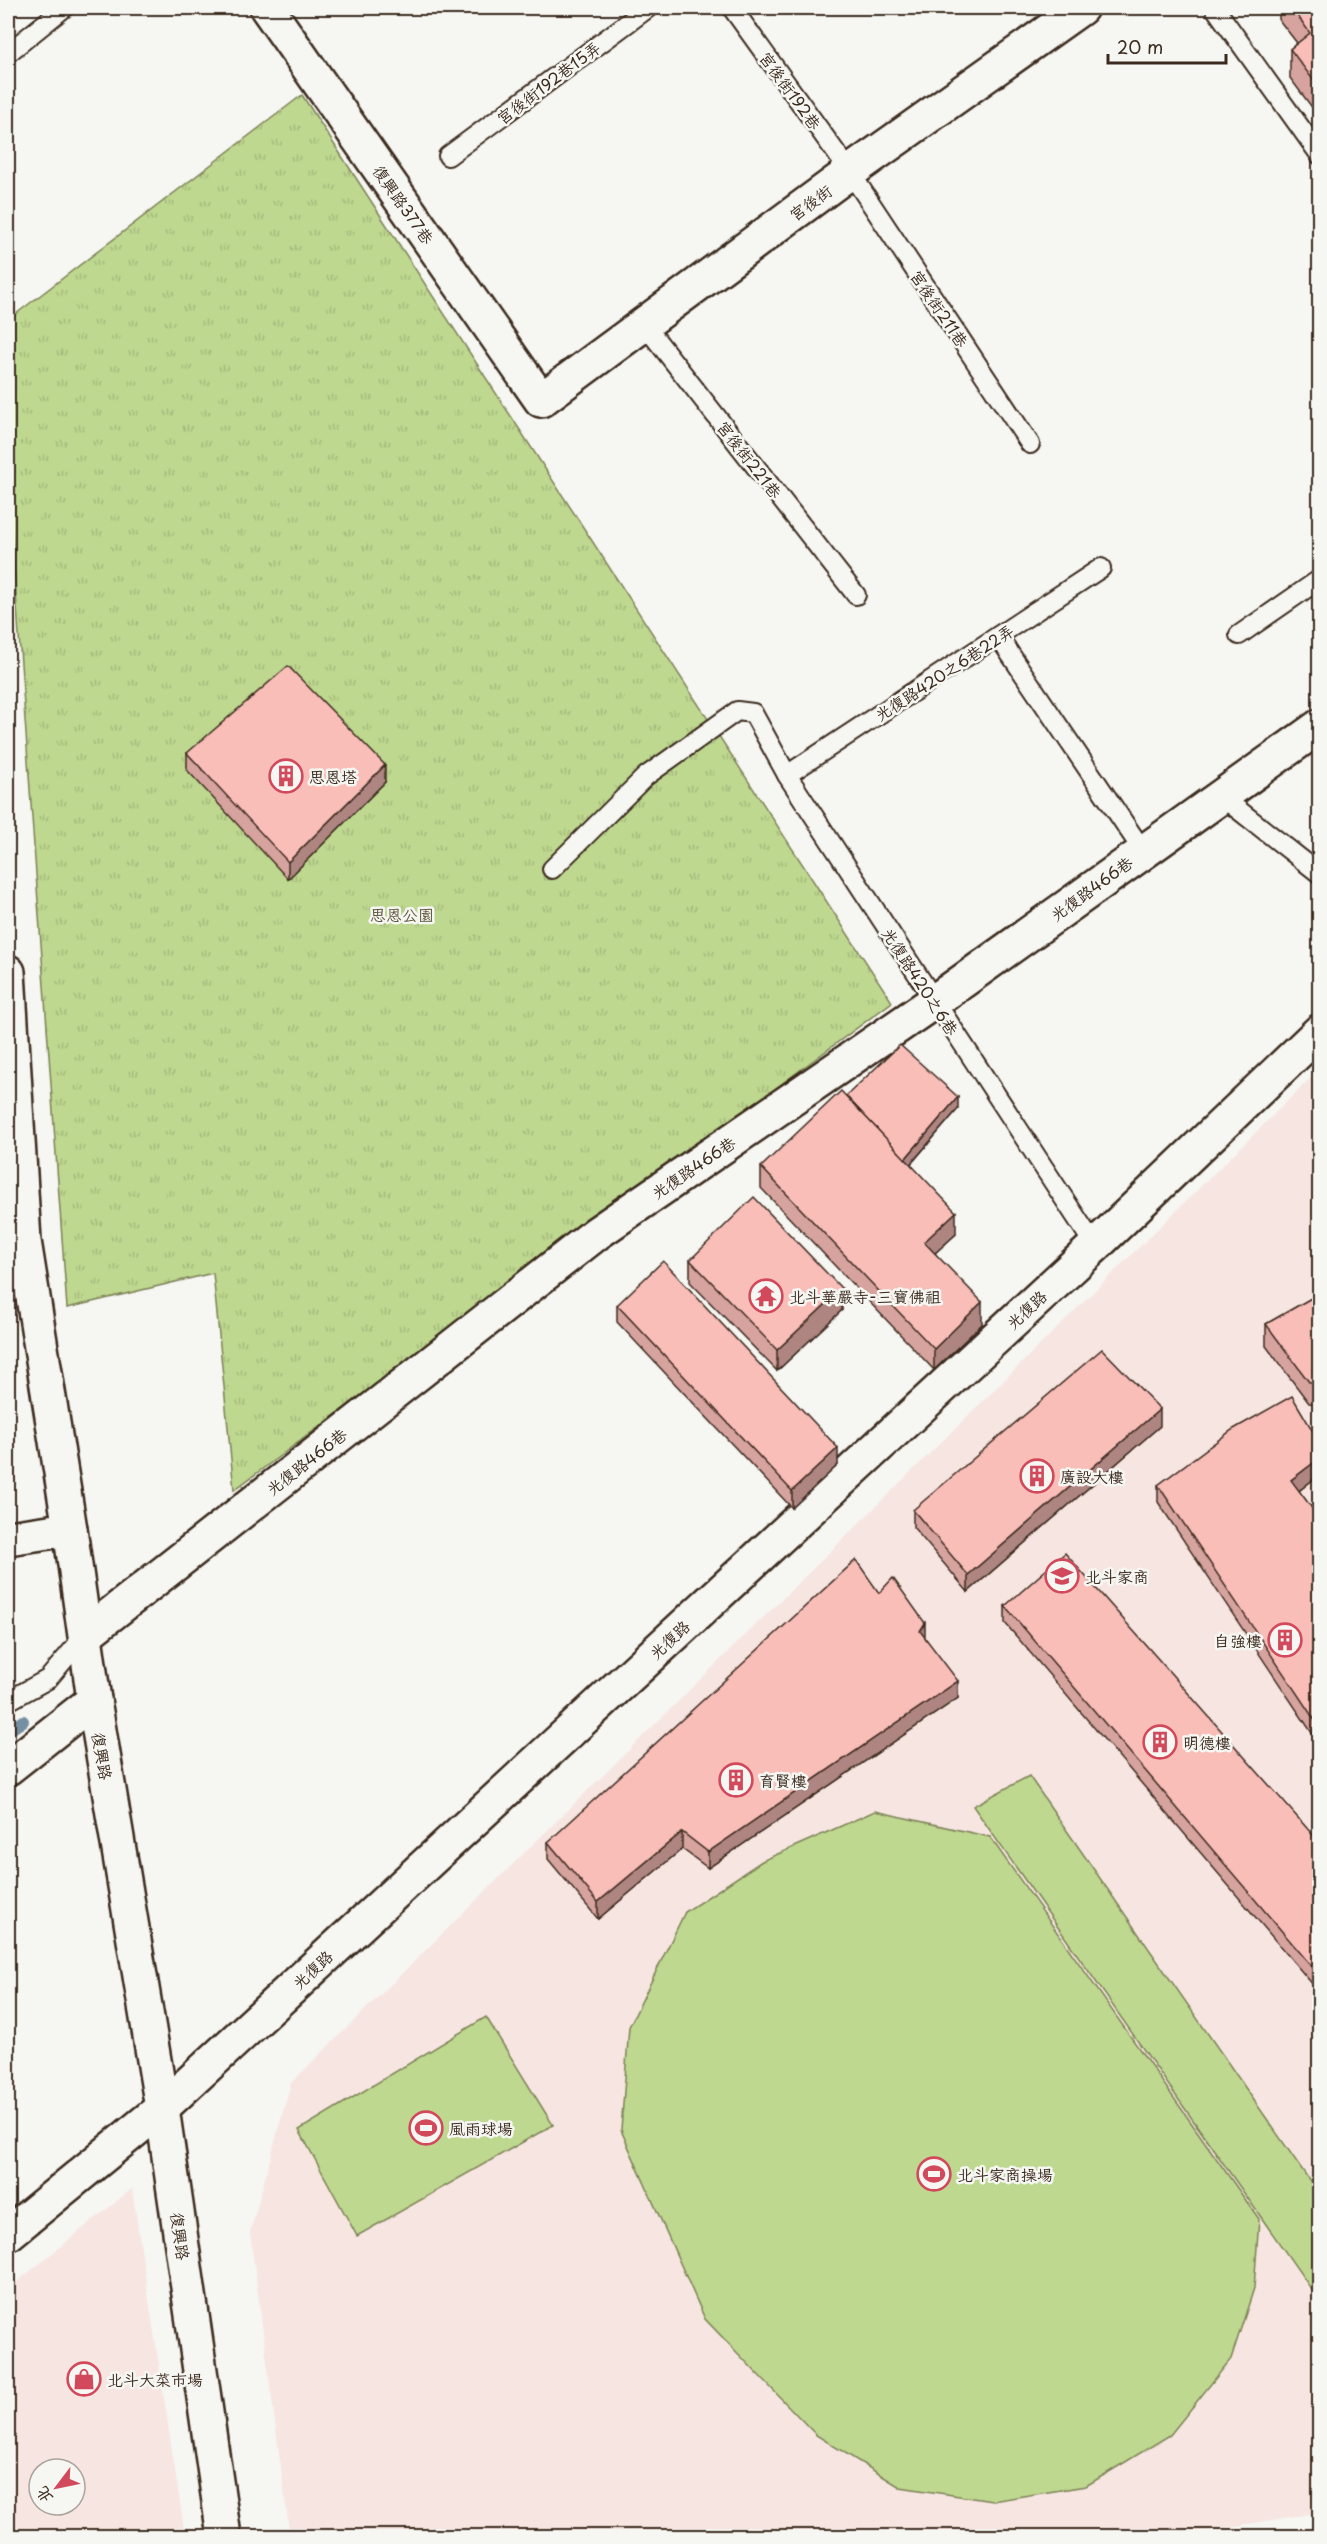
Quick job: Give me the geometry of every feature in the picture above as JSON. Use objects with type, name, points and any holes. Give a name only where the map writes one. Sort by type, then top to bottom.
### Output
[{"type":"street","name":"復興路377巷","points":[[267,8],[541,400]]},
{"type":"street","name":"宮後街","points":[[541,400],[850,172],[1081,8]]},
{"type":"street","name":"光復路466巷","points":[[86,1634],[597,1233],[935,1001],[1143,850],[1222,797],[1320,726]]},
{"type":"street","name":"復興路","points":[[8,972],[15,1211],[24,1241],[70,1529],[94,1700],[162,2108],[224,2536]]},
{"type":"street","name":"光復路","points":[[8,2234],[162,2108],[1095,1246],[1320,1031]]},
{"type":"street","points":[[8,1538],[70,1529]]},
{"type":"street","points":[[8,1768],[94,1700]]},
{"type":"lane","points":[[8,53],[64,8]]},
{"type":"lane","name":"宮後街192巷15弄","points":[[448,156],[648,8]]},
{"type":"lane","name":"宮後街192巷","points":[[732,8],[850,172]]},
{"type":"lane","points":[[1215,8],[1320,155]]},
{"type":"lane","name":"宮後街211巷","points":[[850,172],[1030,444]]},
{"type":"lane","name":"宮後街221巷","points":[[645,324],[856,595]]},
{"type":"lane","name":"光復路420之6巷22弄","points":[[786,775],[1101,568]]},
{"type":"lane","points":[[1239,635],[1320,579]]},
{"type":"lane","points":[[998,636],[1143,850]]},
{"type":"lane","name":"光復路420之6巷","points":[[552,869],[646,776],[737,711],[753,713],[786,775],[1095,1246]]},
{"type":"lane","points":[[1222,797],[1320,874]]},
{"type":"lane","points":[[8,1701],[48,1678],[86,1634]]},
{"type":"shaded area","name":"北斗家商","points":[[1319,1070],[1319,2512],[1176,2536],[290,2536],[250,2233],[291,2083]]},
{"type":"shaded area","name":"北斗大菜市場","points":[[132,2189],[185,2536],[8,2536],[8,2289]]},
{"type":"green space","name":"思恩公園","points":[[302,95],[892,1002],[234,1490],[213,1273],[67,1308],[8,481],[8,320]]},
{"type":"green space","points":[[1029,1776],[1319,2194],[1319,2300],[973,1806]]},
{"type":"green space","name":"北斗家商操場","points":[[875,1811],[990,1837],[1259,2219],[1254,2288],[1231,2359],[1170,2435],[1086,2486],[992,2501],[900,2487],[816,2435],[705,2319],[621,2130],[629,2027],[685,1912],[762,1861]]},
{"type":"green space","name":"風雨球場","points":[[486,2017],[553,2125],[357,2236],[299,2130]]},
{"type":"building","points":[[1292,8],[1320,8],[1320,89],[1290,49],[1310,33]]},
{"type":"building","name":"思恩塔","points":[[288,666],[385,765],[288,862],[187,753]]},
{"type":"building","points":[[900,1045],[958,1097],[905,1159],[846,1096]]},
{"type":"building","points":[[841,1091],[956,1212],[924,1242],[982,1302],[934,1349],[761,1167]]},
{"type":"building","name":"北斗華嚴寺-三寶佛祖","points":[[754,1197],[842,1289],[777,1350],[690,1260]]},
{"type":"building","points":[[663,1261],[838,1448],[792,1491],[617,1305]]},
{"type":"building","points":[[1320,1293],[1320,1382],[1309,1382],[1266,1324]]},
{"type":"building","name":"廣設大樓","points":[[1102,1349],[1160,1409],[968,1575],[913,1510]]},
{"type":"building","name":"自強樓","points":[[1292,1396],[1320,1443],[1320,1458],[1291,1480],[1320,1519],[1320,1728],[1158,1485],[1232,1430]]},
{"type":"building","name":"明德樓","points":[[1065,1553],[1320,1843],[1320,1976],[1005,1606]]},
{"type":"building","name":"育賢樓","points":[[856,1560],[879,1593],[893,1578],[925,1623],[920,1631],[958,1681],[708,1852],[682,1832],[598,1902],[548,1842]]},
{"type":"waterway","points":[[8,1731],[23,1721]]},
{"type":"place","name":"思恩塔","points":[[286,776]]},
{"type":"place","name":"北斗華嚴寺-三寶佛祖","points":[[766,1296]]},
{"type":"place","name":"廣設大樓","points":[[1037,1476]]},
{"type":"place","name":"北斗家商","points":[[1062,1576]]},
{"type":"place","name":"自強樓","points":[[1285,1640]]},
{"type":"place","name":"明德樓","points":[[1160,1742]]},
{"type":"place","name":"育賢樓","points":[[736,1780]]},
{"type":"place","name":"風雨球場","points":[[426,2128]]},
{"type":"place","name":"北斗家商操場","points":[[934,2174]]},
{"type":"place","name":"北斗大菜市場","points":[[84,2379]]}]
